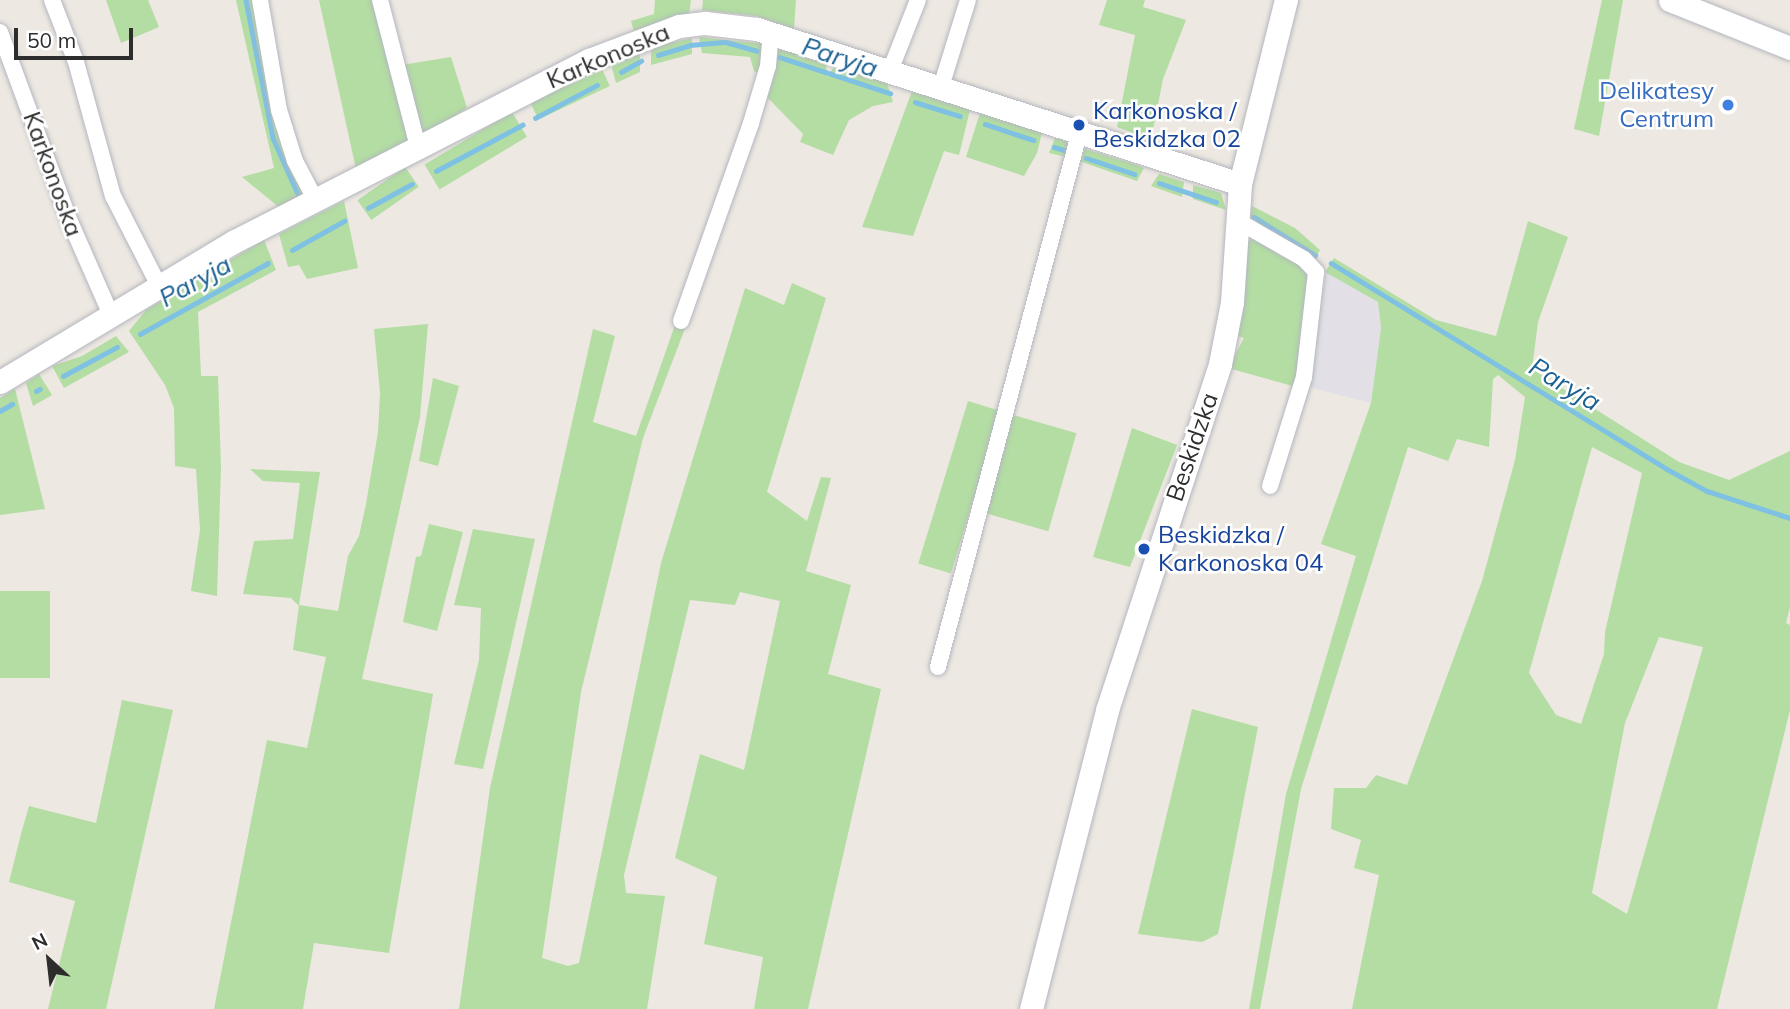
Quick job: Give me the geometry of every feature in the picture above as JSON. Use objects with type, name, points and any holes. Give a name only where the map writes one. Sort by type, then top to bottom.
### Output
[{"type":"street","name":"Karkonoska","points":[[52,0],[76,62],[113,196],[159,286]]},
{"type":"street","points":[[260,0],[279,110],[295,161],[315,199]]},
{"type":"street","points":[[380,0],[418,147]]},
{"type":"street","points":[[890,71],[918,0]]},
{"type":"street","points":[[941,87],[968,0]]},
{"type":"street","name":"Beskidzka","points":[[1031,1009],[1107,710],[1220,364],[1232,302],[1240,184],[1286,0]]},
{"type":"street","points":[[1670,0],[1790,48]]},
{"type":"street","name":"Karkonoska","points":[[0,382],[159,286],[315,199],[648,35],[705,23],[771,33],[1240,184]]},
{"type":"street","name":"Karkonoska","points":[[0,32],[68,217],[111,315]]},
{"type":"street","points":[[681,321],[751,123],[768,66],[771,33]]},
{"type":"street","points":[[938,667],[1079,134]]},
{"type":"street","points":[[1238,221],[1304,260],[1316,272],[1304,377],[1270,486]]},
{"type":"shaded area","points":[[1325,272],[1378,302],[1381,328],[1371,403],[1308,387]]},
{"type":"green space","points":[[106,0],[148,0],[159,27],[121,43]]},
{"type":"green space","points":[[236,0],[255,0],[305,196],[280,208],[242,177],[274,168]]},
{"type":"green space","points":[[319,0],[375,0],[410,140],[356,169]]},
{"type":"green space","points":[[655,0],[691,0],[689,15],[634,31],[631,21],[654,14]]},
{"type":"green space","points":[[703,0],[796,0],[794,29],[757,16],[702,10]]},
{"type":"green space","points":[[1107,0],[1145,0],[1143,7],[1186,20],[1163,79],[1151,140],[1117,127],[1135,35],[1099,25]]},
{"type":"green space","points":[[1602,0],[1623,0],[1599,136],[1574,129]]},
{"type":"green space","points":[[699,37],[765,44],[762,75],[754,71],[750,57],[702,53]]},
{"type":"green space","points":[[692,38],[692,54],[651,65],[651,47]]},
{"type":"green space","points":[[776,48],[826,62],[827,77],[834,67],[887,83],[893,102],[873,106],[849,120],[833,155],[800,142],[803,134],[765,95]]},
{"type":"green space","points":[[640,51],[640,72],[616,83],[611,64]]},
{"type":"green space","points":[[451,57],[467,108],[427,133],[418,130],[402,65]]},
{"type":"green space","points":[[601,67],[610,86],[538,119],[529,100]]},
{"type":"green space","points":[[912,91],[970,110],[959,155],[944,151],[913,236],[862,227]]},
{"type":"green space","points":[[512,112],[527,137],[440,189],[425,165]]},
{"type":"green space","points":[[980,113],[1042,133],[1037,153],[1024,176],[966,157]]},
{"type":"green space","points":[[1055,138],[1071,143],[1066,157],[1049,153]]},
{"type":"green space","points":[[1085,149],[1144,168],[1137,181],[1079,161]]},
{"type":"green space","points":[[405,167],[419,187],[371,220],[357,200]]},
{"type":"green space","points":[[1159,174],[1184,182],[1182,197],[1151,186]]},
{"type":"green space","points":[[1193,185],[1221,193],[1226,210],[1193,199]]},
{"type":"green space","points":[[344,201],[358,268],[307,279],[299,265],[288,267],[279,234]]},
{"type":"green space","points":[[1252,206],[1295,228],[1320,250],[1315,259],[1250,220]]},
{"type":"green space","points":[[1528,221],[1568,237],[1538,322],[1532,369],[1679,462],[1729,480],[1790,451],[1790,607],[1786,623],[1790,625],[1790,710],[1717,1009],[1352,1009],[1379,875],[1354,868],[1361,840],[1331,829],[1334,788],[1366,788],[1376,775],[1407,785],[1482,581],[1515,460],[1525,397],[1498,375],[1493,379],[1489,447],[1457,439],[1448,461],[1408,447],[1301,789],[1260,1009],[1249,1009],[1286,794],[1356,556],[1321,544],[1371,403],[1381,328],[1378,302],[1325,272],[1334,258],[1436,320],[1496,336]],"holes":[[[1592,447],[1642,473],[1605,632],[1604,654],[1581,724],[1556,715],[1529,673]],[[1659,637],[1703,647],[1627,914],[1592,893],[1625,723]]]},
{"type":"green space","points":[[264,240],[276,270],[198,312],[201,376],[218,376],[221,467],[217,596],[191,591],[200,530],[196,469],[175,466],[174,408],[165,385],[129,331],[146,310]]},
{"type":"green space","points":[[1254,240],[1303,268],[1311,280],[1296,387],[1228,368],[1244,338],[1238,336],[1244,241]]},
{"type":"green space","points":[[792,283],[826,298],[767,492],[807,521],[821,477],[831,478],[806,571],[851,585],[828,674],[881,689],[808,1009],[754,1009],[763,957],[704,944],[717,877],[675,858],[700,754],[744,770],[780,601],[740,592],[735,605],[690,600],[624,875],[626,893],[665,896],[647,1009],[459,1009],[490,788],[593,329],[615,336],[593,422],[636,436],[675,325],[686,326],[643,438],[581,692],[542,958],[568,966],[579,963],[661,563],[745,288],[784,305]]},
{"type":"green space","points":[[428,324],[420,417],[362,679],[433,694],[389,953],[314,943],[303,1009],[214,1009],[267,740],[307,748],[326,657],[293,650],[299,606],[291,598],[243,594],[254,541],[293,539],[300,483],[263,481],[250,469],[320,472],[299,605],[338,611],[348,556],[359,536],[378,432],[380,393],[374,329]]},
{"type":"green space","points":[[116,336],[129,352],[64,388],[52,366],[82,356]]},
{"type":"green space","points":[[39,374],[52,395],[33,406],[26,383]]},
{"type":"green space","points":[[433,378],[459,386],[438,466],[419,461]]},
{"type":"green space","points":[[15,389],[45,509],[0,515],[0,398]]},
{"type":"green space","points":[[968,401],[1001,411],[951,574],[918,564]]},
{"type":"green space","points":[[1013,415],[1076,433],[1048,531],[985,513]]},
{"type":"green space","points":[[1132,428],[1177,445],[1130,567],[1093,557]]},
{"type":"green space","points":[[429,524],[463,532],[437,631],[403,622],[416,557],[421,556]]},
{"type":"green space","points":[[473,529],[535,539],[483,769],[454,764],[479,660],[481,608],[454,605]]},
{"type":"green space","points":[[0,591],[50,591],[50,678],[0,678]]},
{"type":"green space","points":[[122,700],[173,710],[106,1009],[48,1009],[75,901],[9,882],[29,806],[96,823]]},
{"type":"green space","points":[[1192,709],[1258,727],[1218,934],[1202,942],[1138,934]]},
{"type":"waterway","points":[[246,0],[273,138],[298,194]]},
{"type":"waterway","name":"Paryja","points":[[658,55],[690,45],[726,42],[757,51]]},
{"type":"waterway","name":"Paryja","points":[[779,57],[890,93]]},
{"type":"waterway","name":"Paryja","points":[[621,72],[641,61]]},
{"type":"waterway","name":"Paryja","points":[[535,118],[597,85]]},
{"type":"waterway","name":"Paryja","points":[[915,102],[960,116]]},
{"type":"waterway","name":"Paryja","points":[[985,124],[1033,140]]},
{"type":"waterway","name":"Paryja","points":[[436,171],[522,125]]},
{"type":"waterway","name":"Paryja","points":[[1054,147],[1067,151]]},
{"type":"waterway","name":"Paryja","points":[[1086,158],[1134,174]]},
{"type":"waterway","name":"Paryja","points":[[1159,183],[1216,202]]},
{"type":"waterway","name":"Paryja","points":[[368,208],[412,184]]},
{"type":"waterway","name":"Paryja","points":[[1254,217],[1315,255]]},
{"type":"waterway","name":"Paryja","points":[[292,250],[344,221]]},
{"type":"waterway","name":"Paryja","points":[[140,334],[268,263]]},
{"type":"waterway","name":"Paryja","points":[[1331,263],[1667,469],[1707,491],[1790,518]]},
{"type":"waterway","name":"Paryja","points":[[63,376],[117,347]]},
{"type":"waterway","name":"Paryja","points":[[36,391],[40,389]]},
{"type":"waterway","name":"Paryja","points":[[0,411],[12,404]]},
{"type":"place","name":"Delikatesy Centrum","points":[[1728,105]]},
{"type":"place","name":"Karkonoska / Beskidzka 02","points":[[1079,125]]},
{"type":"place","name":"Beskidzka / Karkonoska 04","points":[[1144,549]]}]
